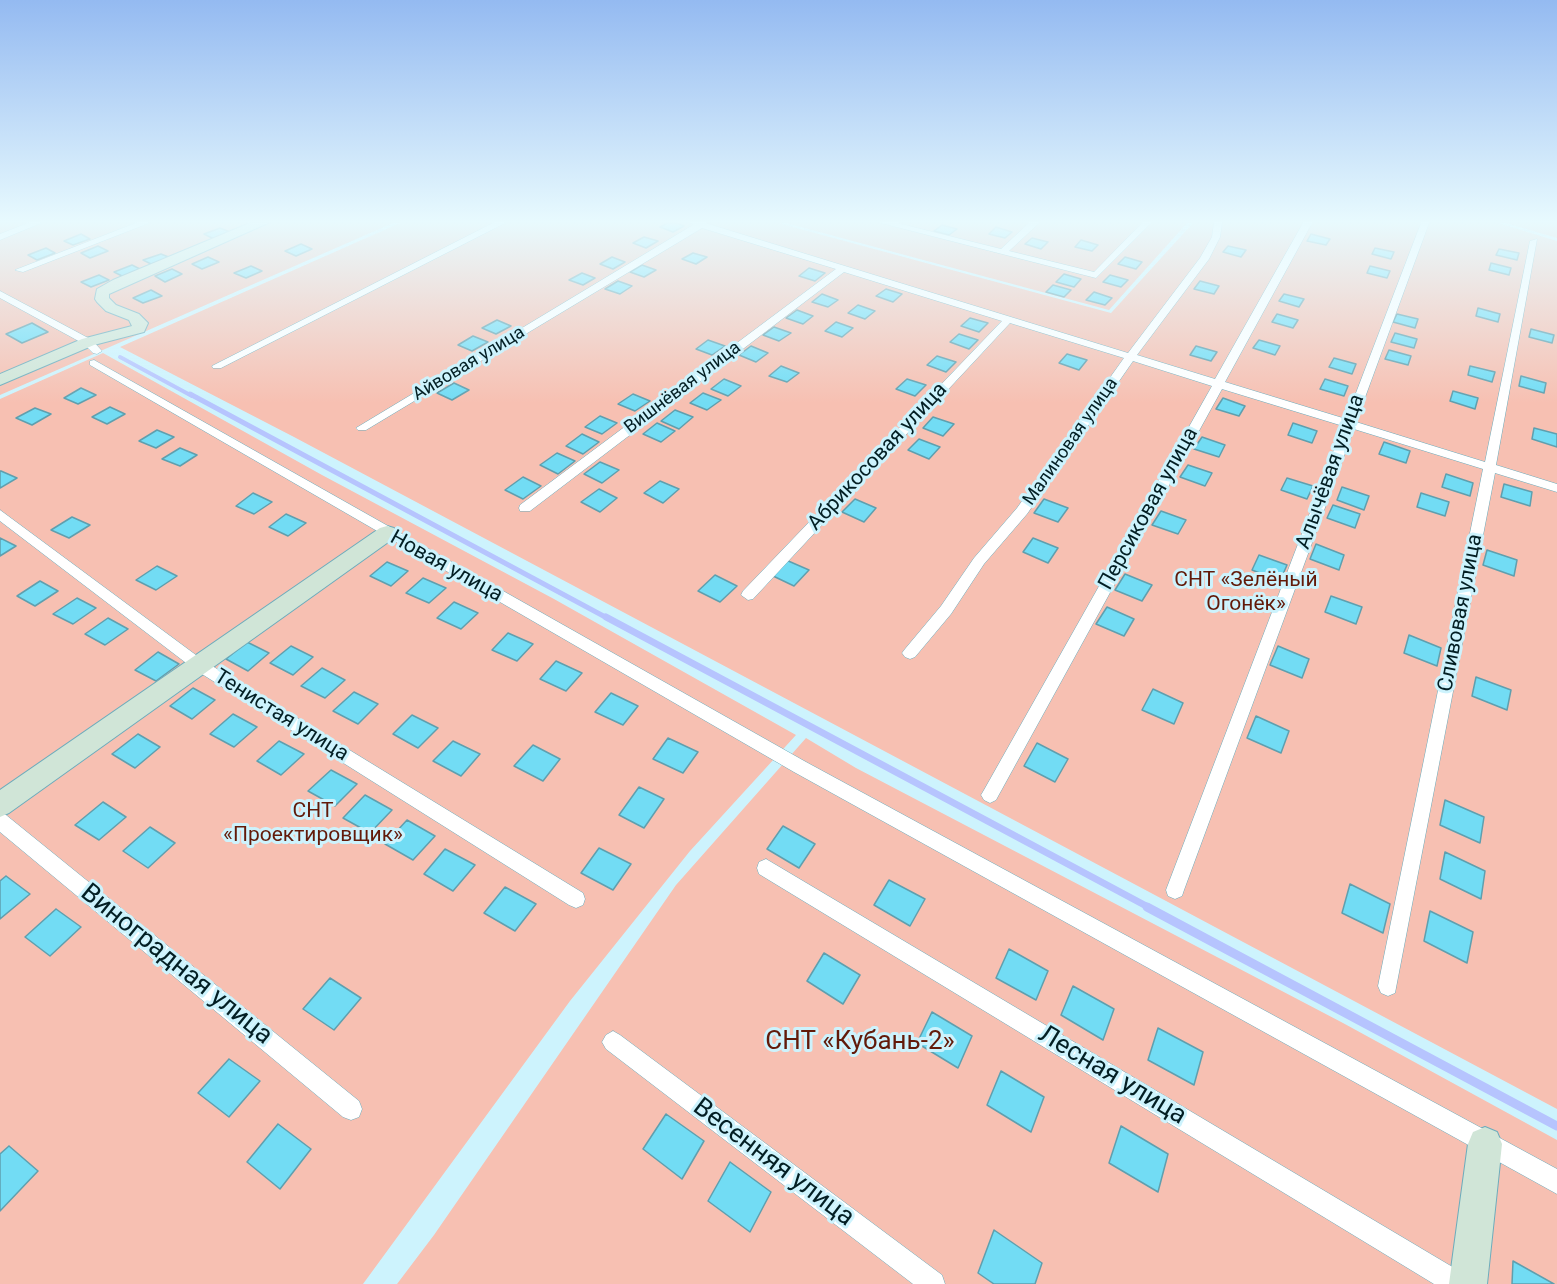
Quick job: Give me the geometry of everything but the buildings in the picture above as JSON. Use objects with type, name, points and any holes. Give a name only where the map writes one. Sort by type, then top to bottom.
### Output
[{"type":"street","points":[[0,380],[93,352],[139,329],[140,323],[134,317],[111,308],[102,299],[102,292],[118,283]]},
{"type":"street","points":[[217,366],[382,283]]},
{"type":"street","name":"Айвовая улица","points":[[362,428],[600,283]]},
{"type":"street","name":"Вишнёвая улица","points":[[525,508],[824,283]]},
{"type":"street","points":[[887,283],[1557,488]]},
{"type":"street","name":"Малиновая улица","points":[[910,653],[946,610],[979,561],[1022,511],[1185,283]]},
{"type":"street","name":"Персиковая улица","points":[[990,795],[1275,283]]},
{"type":"street","name":"Алычёвая улица","points":[[1175,890],[1402,283]]},
{"type":"street","name":"Сливовая улица","points":[[1388,986],[1526,283]]},
{"type":"street","name":"Новая улица","points":[[0,294],[387,533],[800,766],[1557,1182]]},
{"type":"street","name":"Абрикосовая улица","points":[[748,595],[1008,320]]},
{"type":"street","name":"Тенистая улица","points":[[0,514],[199,665],[576,899]]},
{"type":"street","points":[[0,805],[387,533]]},
{"type":"street","name":"Виноградная улица","points":[[0,821],[351,1109]]},
{"type":"street","name":"Лесная улица","points":[[766,868],[1457,1284]]},
{"type":"street","name":"Весенняя улица","points":[[613,1042],[933,1284]]},
{"type":"street","points":[[1468,1284],[1485,1144]]},
{"type":"green space","points":[[0,283],[256,283],[0,395]]},
{"type":"green space","name":"СНТ «Зелёный Огонёк»","points":[[265,283],[1000,283],[1111,313],[1138,283],[1557,283],[1557,1109],[294,437],[120,347]]},
{"type":"green space","points":[[1008,283],[1133,283],[1109,310]]},
{"type":"green space","name":"СНТ «Проектировщик»","points":[[103,353],[322,475],[554,599],[796,735],[690,851],[570,1001],[363,1284],[0,1284],[0,399]]},
{"type":"green space","name":"СНТ «Кубань-2»","points":[[806,738],[856,768],[1343,1023],[1557,1140],[1557,1284],[397,1284],[434,1235],[676,885]]},
{"type":"waterway","points":[[120,357],[192,396]]},
{"type":"waterway","points":[[190,394],[609,619]]},
{"type":"waterway","points":[[606,617],[1150,908]]},
{"type":"waterway","points":[[1147,907],[1557,1126]]}]
